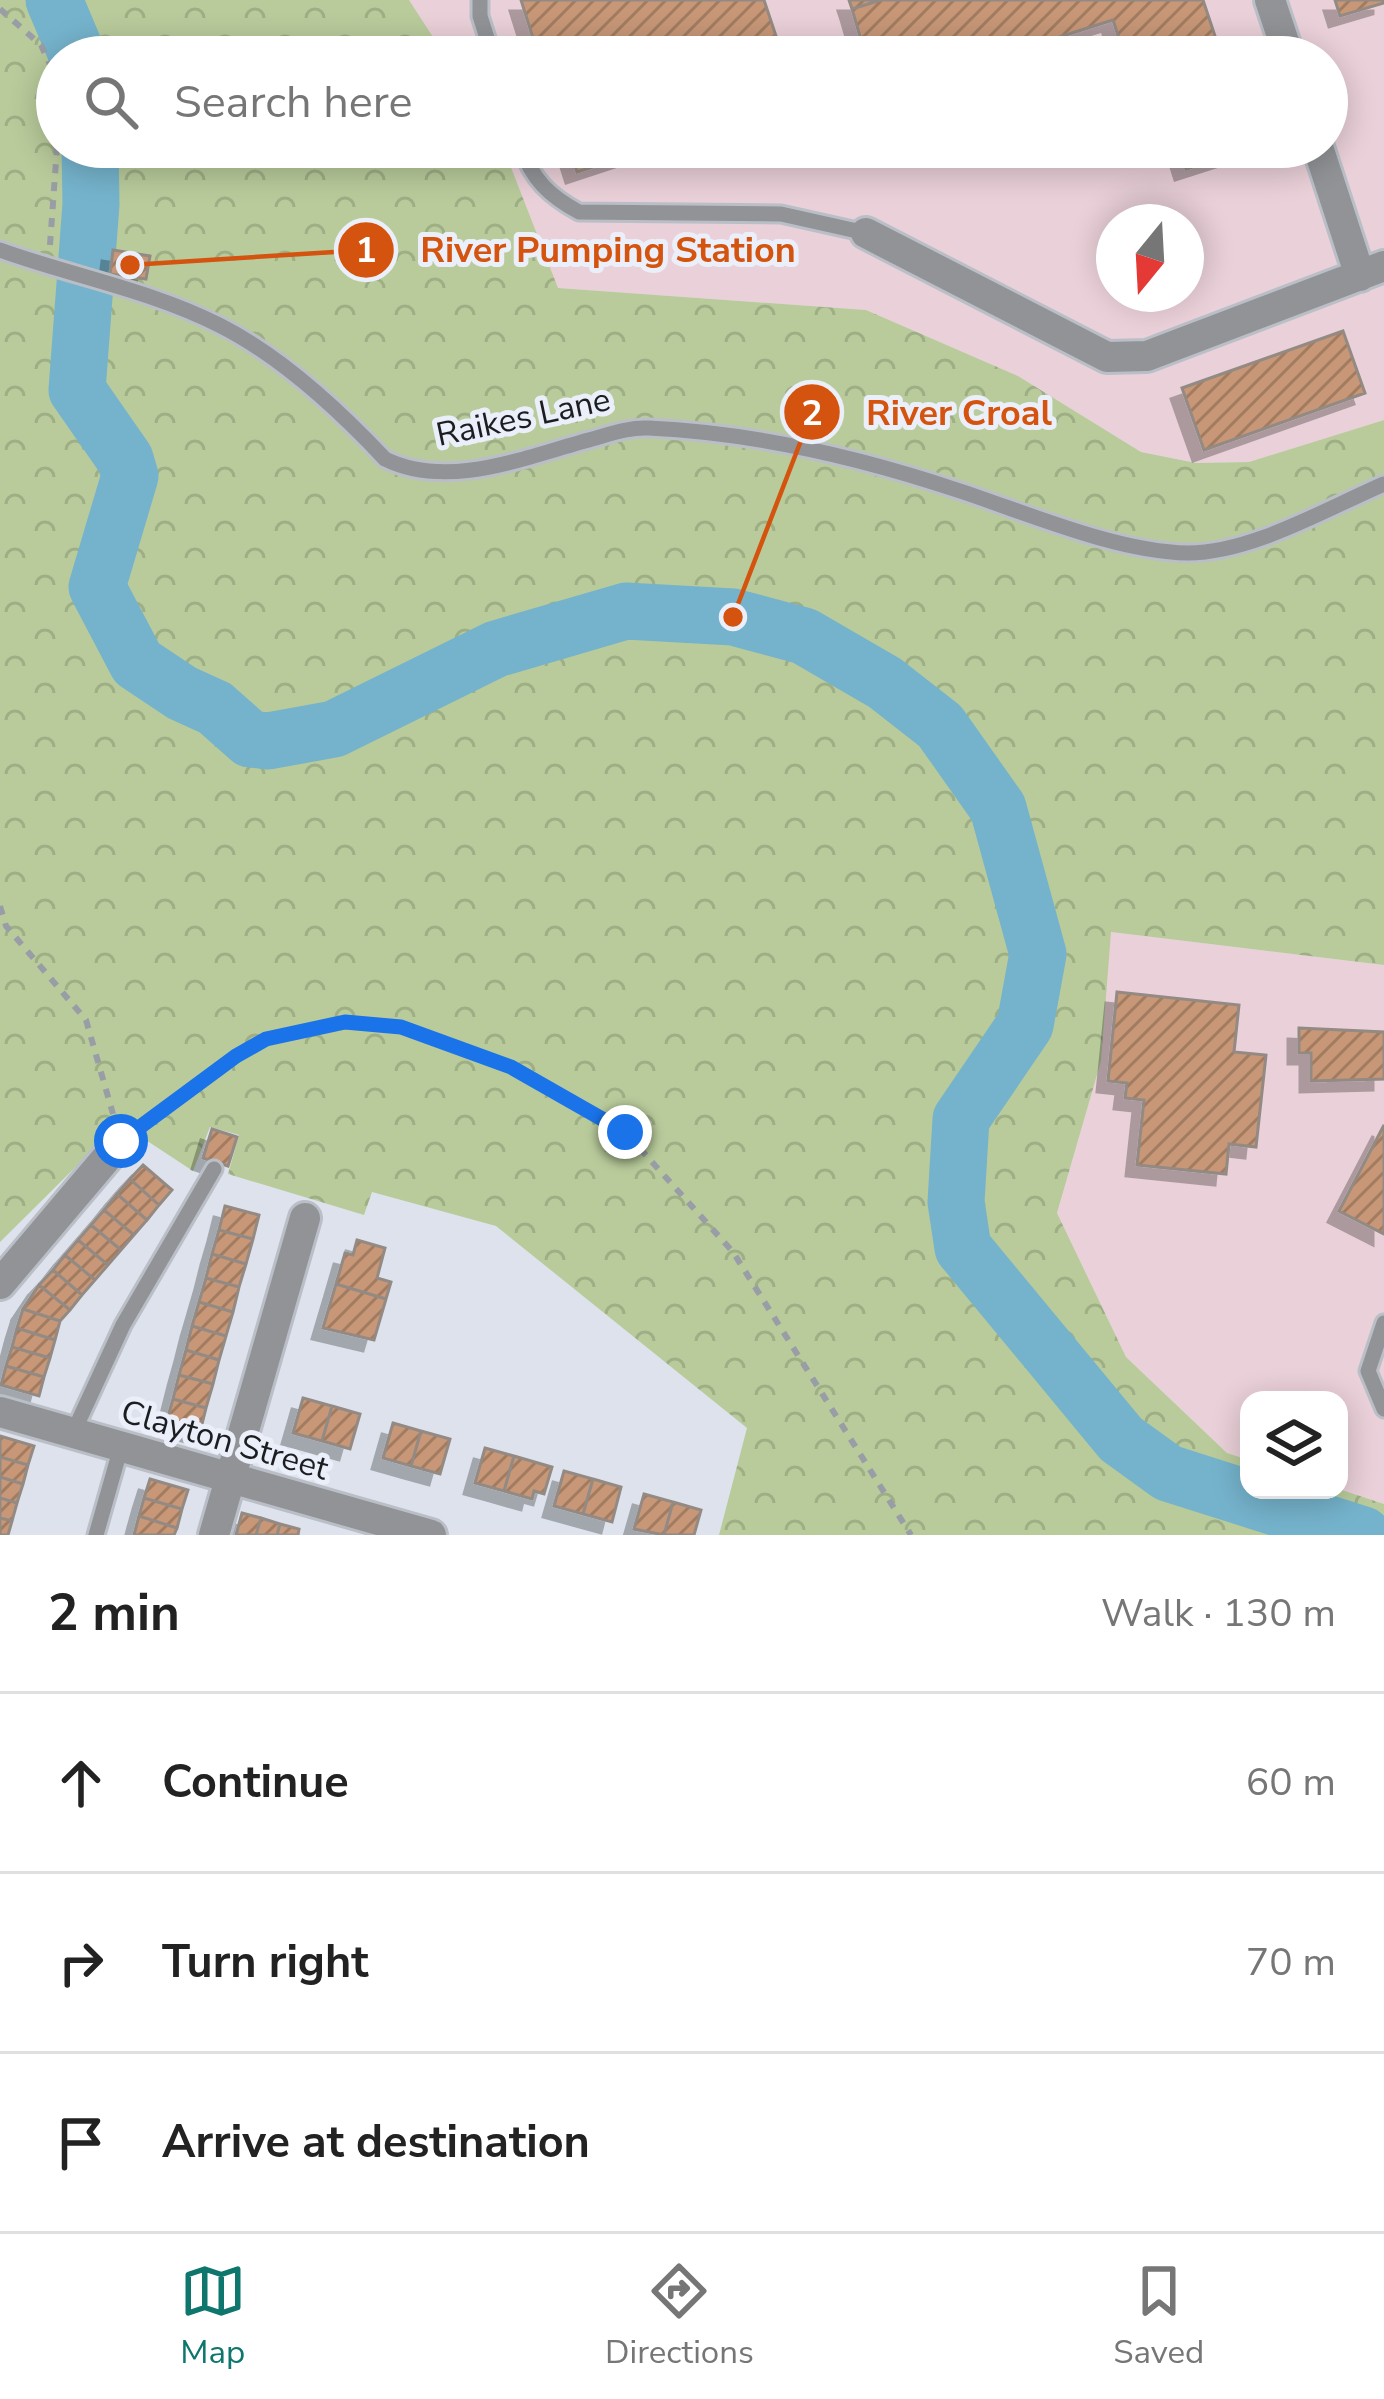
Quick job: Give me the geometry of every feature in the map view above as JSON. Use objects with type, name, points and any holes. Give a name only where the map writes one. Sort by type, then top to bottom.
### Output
[{"type":"street","points":[[1270,0],[1282,36]]},
{"type":"street","points":[[866,233],[1107,357],[1147,356],[1372,271],[1327,168]]},
{"type":"street","points":[[0,1284],[121,1141]]},
{"type":"street","points":[[214,1535],[305,1218]]},
{"type":"street","name":"Clayton Street","points":[[0,1412],[431,1535]]},
{"type":"lane","points":[[480,0],[486,36]]},
{"type":"lane","points":[[531,168],[538,183],[556,200],[579,212],[781,214],[866,233]]},
{"type":"lane","name":"Raikes Lane","points":[[0,250],[200,317],[266,353],[385,459],[408,470],[432,474],[483,467],[646,427],[805,446],[872,463],[1033,517],[1137,545],[1188,553],[1239,546],[1384,484]]},
{"type":"lane","points":[[74,1433],[123,1325],[214,1169]]},
{"type":"lane","points":[[1384,1323],[1368,1371],[1384,1409]]},
{"type":"lane","points":[[96,1535],[121,1447]]},
{"type":"path","points":[[0,8],[36,40]]},
{"type":"path","points":[[49,268],[56,168]]},
{"type":"path","points":[[0,906],[6,926],[86,1020],[121,1141],[266,1039],[345,1022],[401,1027],[511,1067],[625,1132],[734,1252],[911,1535]]},
{"type":"shaded area","points":[[409,0],[1384,0],[1384,420],[1249,462],[1196,463],[1141,452],[1018,376],[866,310],[557,288],[511,168],[1348,168],[1348,36],[432,36]]},
{"type":"shaded area","points":[[1110,932],[1384,965],[1384,1504],[1348,1492],[1348,1391],[1240,1391],[1240,1457],[1227,1453],[1126,1357],[1057,1213],[1101,1061]]},
{"type":"green space","points":[[0,0],[409,0],[432,36],[36,36],[36,168],[511,168],[558,288],[866,310],[1018,376],[1141,452],[1196,463],[1249,462],[1384,420],[1384,965],[1111,932],[1101,1061],[1057,1213],[1126,1357],[1227,1453],[1240,1457],[1240,1499],[1348,1499],[1348,1492],[1384,1504],[1384,1535],[719,1535],[747,1428],[496,1226],[372,1192],[364,1215],[228,1174],[239,1135],[210,1127],[193,1171],[120,1123],[0,1242]]},
{"type":"building","points":[[521,0],[764,0],[776,36],[532,36]]},
{"type":"building","points":[[849,0],[881,0],[852,9]]},
{"type":"building","points":[[881,0],[1203,0],[1215,36],[1118,36],[1113,20],[1063,36],[860,36],[852,9]]},
{"type":"building","points":[[1335,0],[1384,0],[1384,3],[1340,16]]},
{"type":"building","points":[[113,250],[150,256],[146,279],[110,274]]},
{"type":"building","points":[[1343,331],[1365,393],[1204,450],[1182,388]]},
{"type":"building","points":[[1117,992],[1239,1005],[1234,1052],[1266,1055],[1256,1147],[1229,1144],[1226,1174],[1137,1165],[1144,1100],[1125,1098],[1127,1083],[1108,1081]]},
{"type":"building","points":[[1299,1028],[1384,1032],[1384,1079],[1311,1081],[1311,1053],[1299,1053]]},
{"type":"building","points":[[1384,1125],[1384,1234],[1339,1211]]},
{"type":"building","points":[[212,1129],[237,1137],[228,1166],[203,1158]]},
{"type":"building","points":[[143,1165],[172,1190],[159,1205],[130,1179]]},
{"type":"building","points":[[130,1179],[159,1205],[147,1220],[117,1194]]},
{"type":"building","points":[[117,1194],[147,1220],[134,1235],[104,1210]]},
{"type":"building","points":[[225,1206],[259,1215],[253,1239],[219,1230]]},
{"type":"building","points":[[104,1210],[134,1235],[121,1250],[91,1225]]},
{"type":"building","points":[[91,1225],[121,1250],[108,1265],[78,1240]]},
{"type":"building","points":[[219,1230],[253,1239],[246,1264],[212,1254]]},
{"type":"building","points":[[78,1240],[108,1265],[95,1280],[65,1255]]},
{"type":"building","points":[[357,1240],[385,1248],[377,1278],[391,1282],[386,1299],[336,1284],[345,1253],[353,1255]]},
{"type":"building","points":[[212,1254],[246,1264],[239,1287],[206,1278]]},
{"type":"building","points":[[65,1255],[95,1280],[82,1295],[53,1270]]},
{"type":"building","points":[[53,1270],[82,1295],[70,1310],[39,1285]]},
{"type":"building","points":[[206,1278],[239,1287],[233,1312],[199,1302]]},
{"type":"building","points":[[336,1284],[386,1299],[374,1340],[323,1328]]},
{"type":"building","points":[[39,1285],[70,1310],[60,1321],[23,1309]]},
{"type":"building","points":[[199,1302],[233,1312],[226,1336],[192,1326]]},
{"type":"building","points":[[23,1309],[60,1321],[55,1340],[17,1328]]},
{"type":"building","points":[[192,1326],[226,1336],[219,1360],[186,1350]]},
{"type":"building","points":[[17,1328],[55,1340],[50,1358],[12,1347]]},
{"type":"building","points":[[12,1347],[50,1358],[44,1377],[6,1366]]},
{"type":"building","points":[[186,1350],[219,1360],[213,1384],[179,1375]]},
{"type":"building","points":[[6,1366],[44,1377],[39,1396],[1,1385]]},
{"type":"building","points":[[179,1375],[213,1384],[206,1408],[173,1399]]},
{"type":"building","points":[[303,1398],[332,1406],[322,1441],[293,1433]]},
{"type":"building","points":[[173,1399],[206,1408],[200,1432],[166,1423]]},
{"type":"building","points":[[332,1406],[360,1414],[350,1449],[322,1441]]},
{"type":"building","points":[[393,1423],[421,1431],[411,1466],[383,1458]]},
{"type":"building","points":[[421,1431],[450,1439],[440,1474],[411,1466]]},
{"type":"building","points":[[0,1436],[34,1446],[28,1465],[0,1457]]},
{"type":"building","points":[[485,1448],[514,1456],[504,1491],[475,1483]]},
{"type":"building","points":[[514,1456],[552,1467],[544,1494],[534,1491],[532,1499],[504,1491]]},
{"type":"building","points":[[0,1457],[28,1465],[23,1484],[0,1477]]},
{"type":"building","points":[[564,1471],[593,1479],[583,1514],[554,1506]]},
{"type":"building","points":[[0,1477],[23,1484],[17,1503],[0,1498]]},
{"type":"building","points":[[150,1479],[188,1490],[182,1509],[144,1498]]},
{"type":"building","points":[[593,1479],[621,1487],[612,1522],[583,1514]]},
{"type":"building","points":[[644,1494],[673,1502],[664,1535],[634,1529]]},
{"type":"building","points":[[0,1498],[17,1503],[12,1521],[0,1518]]},
{"type":"building","points":[[144,1498],[182,1509],[177,1528],[139,1516]]},
{"type":"building","points":[[673,1502],[701,1510],[694,1535],[664,1535]]},
{"type":"building","points":[[242,1513],[261,1518],[256,1535],[236,1535]]},
{"type":"building","points":[[139,1516],[177,1528],[174,1535],[134,1535]]},
{"type":"building","points":[[0,1518],[12,1521],[8,1535],[0,1535]]},
{"type":"building","points":[[261,1518],[280,1524],[277,1535],[256,1535]]},
{"type":"building","points":[[280,1524],[299,1529],[298,1535],[277,1535]]},
{"type":"waterway","points":[[54,0],[69,36]]},
{"type":"waterway","points":[[90,168],[77,390],[125,459],[130,476],[97,587],[137,663],[215,708],[250,739],[268,741],[334,729],[496,649],[626,611],[733,617],[804,636],[885,683],[940,726],[998,808],[1038,954],[1025,1025],[961,1119],[956,1202],[963,1248],[1121,1439],[1168,1473],[1363,1535]]},
{"type":"place","name":"River Pumping Station","points":[[130,265]]},
{"type":"place","name":"River Croal","points":[[733,617]]},
{"type":"route","points":[[121,1141],[266,1039],[345,1022],[401,1027],[511,1067],[625,1132]]}]
